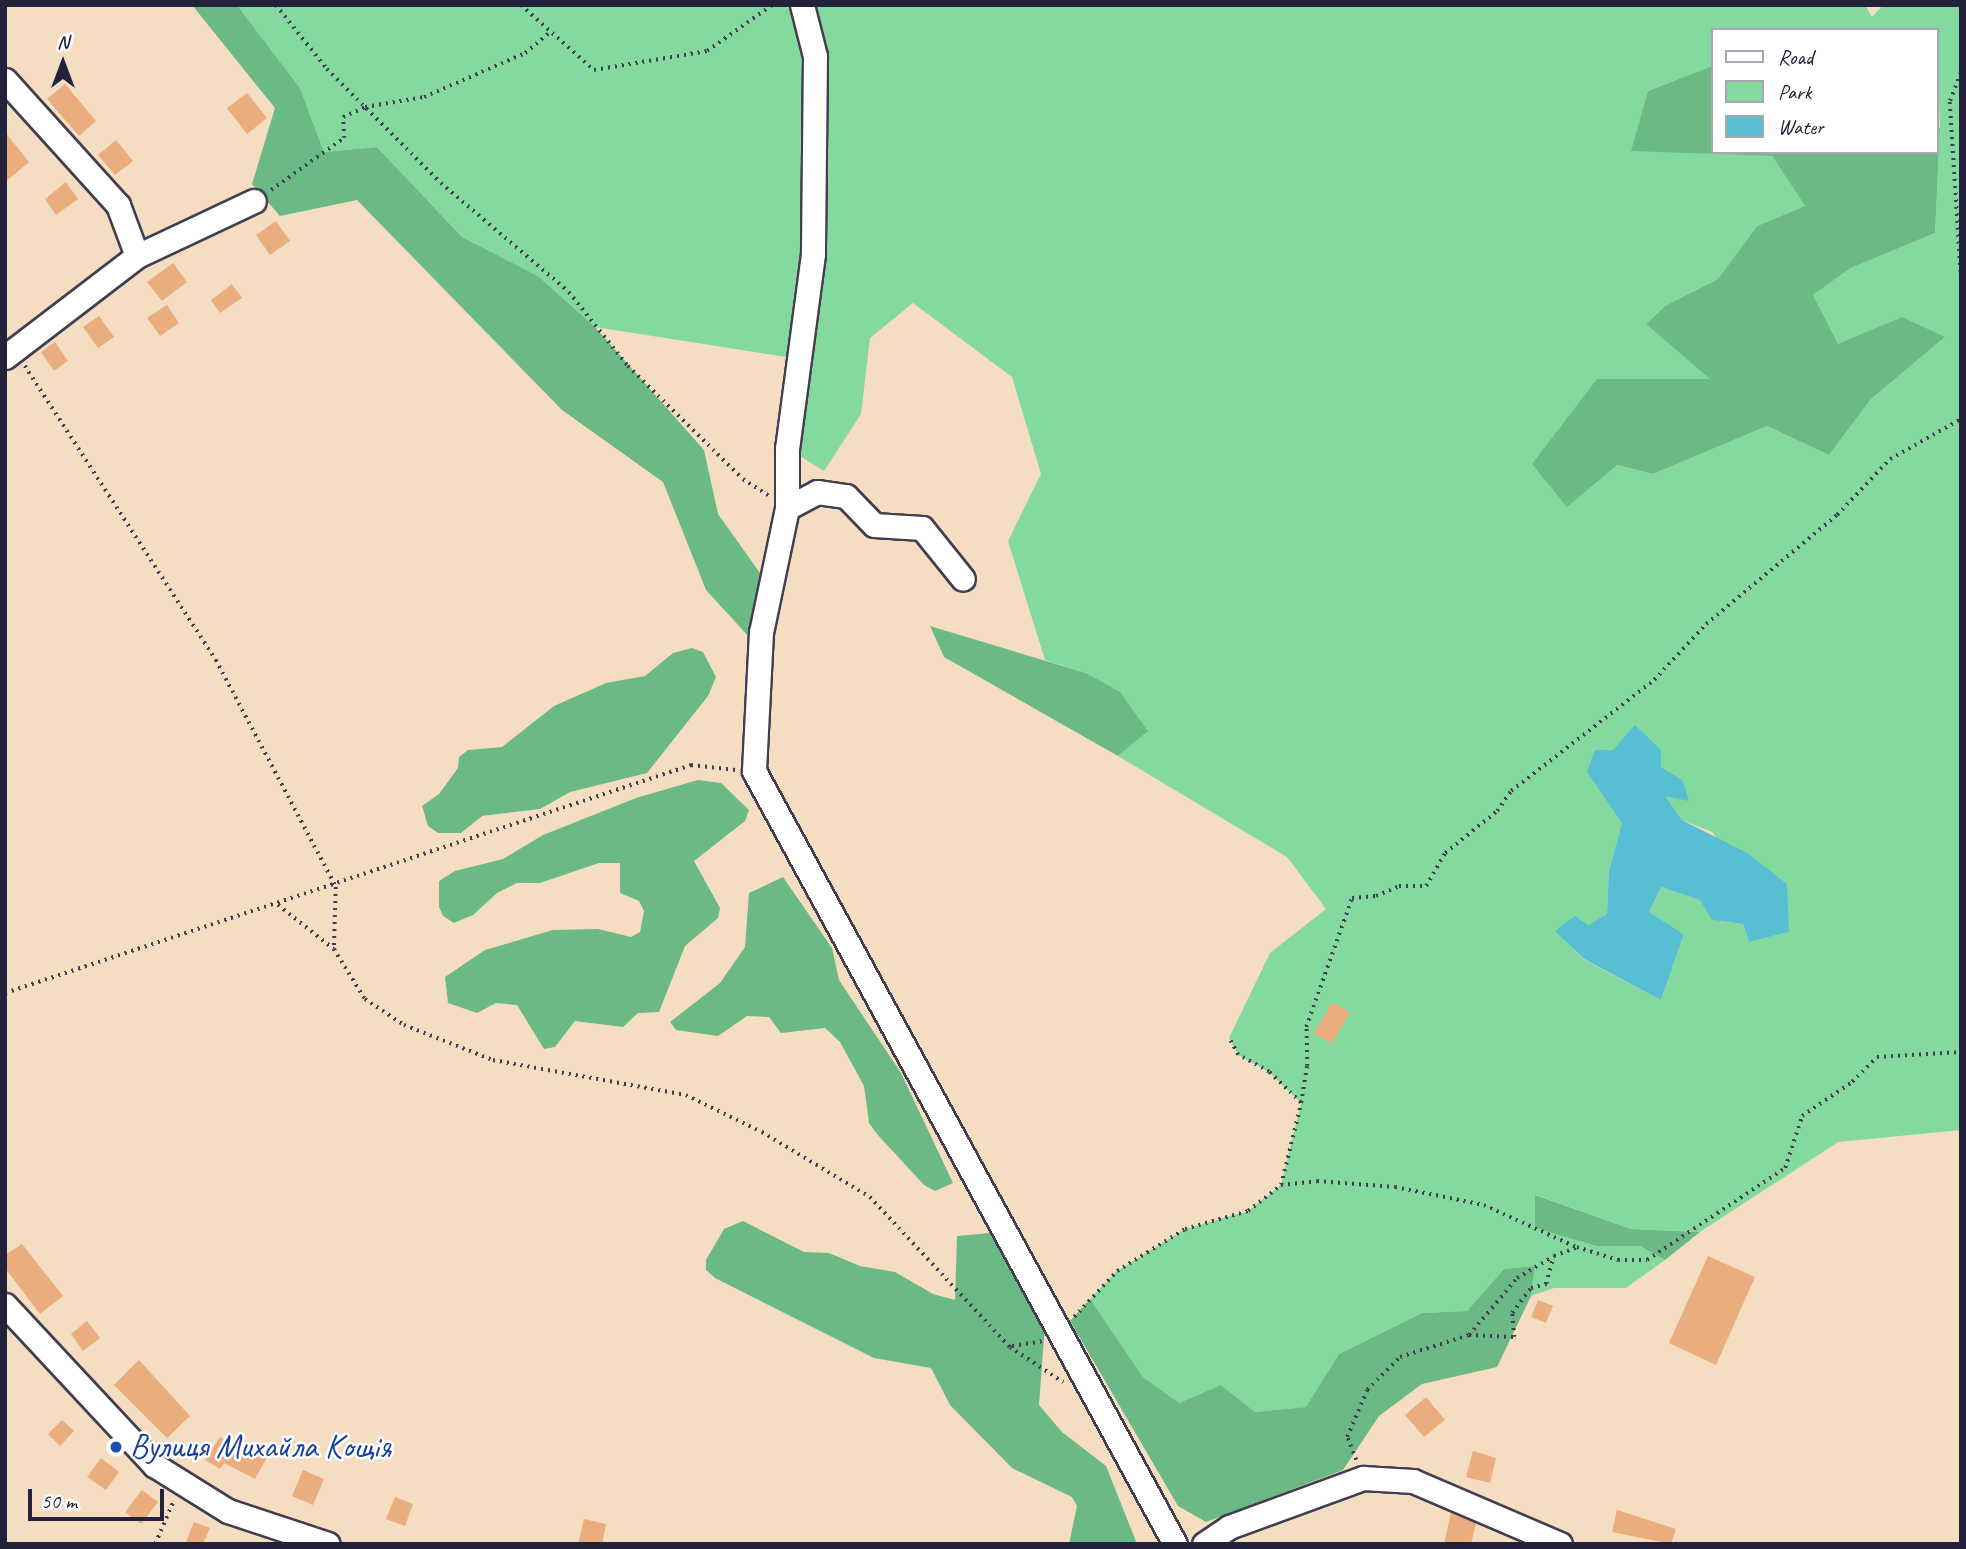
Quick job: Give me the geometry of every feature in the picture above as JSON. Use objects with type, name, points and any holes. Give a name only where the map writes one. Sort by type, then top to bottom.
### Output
[{"type":"street","points":[[802,5],[815,56],[813,254],[787,448],[787,508],[761,632],[754,771],[1065,1329],[1175,1544]]},
{"type":"street","points":[[5,81],[117,205],[137,256]]},
{"type":"street","points":[[10,353],[137,256],[254,201]]},
{"type":"street","points":[[787,508],[817,492],[846,496],[874,525],[922,528],[963,579]]},
{"type":"street","points":[[5,1305],[154,1465],[228,1511],[328,1544]]},
{"type":"street","points":[[1204,1544],[1229,1527],[1363,1478],[1413,1481],[1560,1544]]},
{"type":"path","points":[[276,5],[327,69],[365,107],[499,236],[569,292],[628,366],[743,479],[787,508]]},
{"type":"path","points":[[521,5],[594,70],[707,51],[772,5]]},
{"type":"path","points":[[254,201],[344,138],[343,117],[365,107],[424,97],[525,53],[550,32]]},
{"type":"path","points":[[1961,73],[1950,102],[1961,279]]},
{"type":"path","points":[[10,353],[216,660],[336,887],[334,949]]},
{"type":"path","points":[[1281,1185],[1307,1066],[1306,1027],[1352,898],[1376,896],[1399,886],[1426,886],[1445,853],[1497,811],[1511,791],[1654,680],[1706,624],[1837,515],[1890,459],[1961,419]]},
{"type":"path","points":[[5,993],[336,887],[691,765],[754,771]]},
{"type":"path","points":[[278,905],[334,949],[365,999],[404,1025],[493,1060],[686,1095],[773,1139],[870,1197],[1010,1347],[1064,1383]]},
{"type":"path","points":[[1228,1038],[1238,1055],[1269,1072],[1301,1103]]},
{"type":"path","points":[[1010,1347],[1065,1329],[1117,1271],[1185,1229],[1248,1211],[1281,1185],[1317,1181],[1395,1187],[1484,1205],[1577,1247],[1618,1260],[1647,1259],[1784,1168],[1802,1116],[1852,1082],[1877,1057],[1961,1052]]},
{"type":"path","points":[[1469,1335],[1517,1278],[1554,1256],[1577,1247]]},
{"type":"path","points":[[1363,1478],[1347,1437],[1367,1390],[1400,1357],[1469,1335],[1514,1337],[1512,1313],[1531,1288],[1546,1284],[1554,1256]]},
{"type":"path","points":[[155,1544],[182,1482]]},
{"type":"green space","points":[[192,5],[237,5],[300,88],[324,152],[377,147],[462,237],[538,276],[595,327],[704,450],[718,514],[760,573],[749,637],[706,590],[663,482],[562,410],[357,200],[280,216],[252,184],[275,108]]},
{"type":"green space","points":[[237,5],[1865,5],[1872,17],[1883,5],[1961,5],[1961,1130],[1838,1142],[1700,1232],[1631,1229],[1536,1195],[1535,1228],[1596,1246],[1640,1246],[1665,1260],[1626,1288],[1554,1288],[1531,1296],[1535,1266],[1504,1269],[1467,1311],[1422,1313],[1339,1354],[1307,1407],[1255,1412],[1221,1385],[1179,1403],[1143,1377],[1090,1299],[1117,1271],[1185,1229],[1248,1211],[1281,1185],[1301,1103],[1269,1072],[1238,1055],[1229,1038],[1270,953],[1326,909],[1287,857],[1118,756],[1148,730],[1086,673],[1045,660],[1008,541],[1041,474],[1012,377],[913,303],[870,338],[861,414],[824,471],[787,448],[799,359],[595,327],[538,276],[462,237],[377,147],[324,152],[300,88]],"holes":[[[1710,28],[1938,28],[1940,128],[1935,233],[1851,268],[1813,295],[1838,345],[1902,317],[1944,338],[1871,399],[1829,455],[1767,426],[1653,474],[1617,465],[1597,379],[1711,379],[1646,324],[1665,306],[1718,279],[1757,226],[1805,206],[1772,156],[1632,150],[1648,91],[1710,67]],[[1683,781],[1664,795],[1682,820],[1712,832],[1789,932],[1749,942],[1743,924],[1713,920],[1700,900],[1661,887],[1649,912],[1684,934],[1661,1000],[1583,959],[1556,931],[1588,925],[1607,914],[1609,871],[1622,823],[1597,782]]]},
{"type":"green space","points":[[1710,67],[1710,154],[1631,151],[1648,91]]},
{"type":"green space","points":[[1940,128],[1935,233],[1851,268],[1813,295],[1838,344],[1902,317],[1945,337],[1871,399],[1829,455],[1767,426],[1653,474],[1617,465],[1567,507],[1532,464],[1597,379],[1710,379],[1646,324],[1665,306],[1718,279],[1757,226],[1805,206],[1772,156],[1716,154],[1938,154]]},
{"type":"green space","points":[[930,626],[1086,673],[1120,692],[1148,731],[1118,756],[944,657]]},
{"type":"green space","points":[[692,648],[703,652],[716,677],[708,696],[647,773],[570,792],[540,809],[482,816],[461,833],[438,833],[428,826],[422,806],[439,794],[458,768],[459,757],[468,750],[502,747],[554,706],[606,683],[645,676],[673,653]]},
{"type":"green space","points":[[698,780],[721,783],[749,810],[745,821],[694,861],[720,908],[718,918],[685,946],[659,1012],[638,1013],[623,1027],[575,1021],[555,1047],[544,1049],[517,1005],[496,1003],[477,1013],[448,1003],[445,977],[485,950],[553,930],[598,929],[631,937],[640,932],[644,911],[639,901],[620,893],[620,863],[599,863],[540,883],[517,883],[497,893],[473,915],[454,923],[443,916],[439,907],[439,881],[455,871],[503,859],[543,835],[636,798]]},
{"type":"green space","points":[[783,877],[832,948],[839,980],[901,1073],[953,1183],[935,1191],[924,1185],[877,1134],[869,1123],[864,1086],[840,1042],[825,1028],[781,1033],[769,1017],[747,1016],[718,1036],[676,1030],[670,1022],[720,983],[745,947],[749,893]]},
{"type":"green space","points":[[1535,1195],[1631,1229],[1700,1232],[1665,1260],[1640,1246],[1596,1246],[1535,1228]]},
{"type":"green space","points":[[743,1221],[804,1252],[829,1253],[860,1266],[895,1272],[933,1294],[955,1300],[957,1236],[990,1233],[1045,1325],[1039,1405],[1062,1432],[1106,1466],[1137,1544],[1069,1544],[1077,1506],[1072,1497],[1012,1468],[950,1405],[931,1368],[874,1358],[715,1278],[706,1270],[706,1260],[724,1229]]},
{"type":"green space","points":[[1535,1266],[1531,1296],[1497,1367],[1422,1384],[1379,1416],[1343,1470],[1206,1522],[1178,1506],[1070,1321],[1090,1299],[1143,1377],[1179,1403],[1221,1385],[1255,1412],[1306,1407],[1339,1354],[1422,1313],[1467,1311],[1504,1269]]},
{"type":"water","points":[[1635,725],[1661,750],[1661,767],[1683,781],[1689,801],[1665,796],[1682,820],[1747,853],[1787,884],[1789,932],[1749,942],[1743,924],[1712,920],[1700,900],[1661,887],[1649,912],[1684,934],[1661,1000],[1584,959],[1555,931],[1575,916],[1588,925],[1607,914],[1609,871],[1622,823],[1587,772],[1595,750],[1613,750]]},
{"type":"building","points":[[65,84],[96,121],[79,136],[47,99]]},
{"type":"building","points":[[247,93],[267,118],[247,134],[227,108]]},
{"type":"building","points":[[5,132],[29,162],[5,182]]},
{"type":"building","points":[[116,140],[133,161],[115,175],[98,155]]},
{"type":"building","points":[[66,182],[78,199],[56,215],[45,199]]},
{"type":"building","points":[[276,221],[290,241],[270,255],[256,235]]},
{"type":"building","points":[[173,263],[187,282],[162,301],[147,282]]},
{"type":"building","points":[[232,284],[242,298],[220,313],[211,300]]},
{"type":"building","points":[[167,305],[179,323],[160,336],[147,318]]},
{"type":"building","points":[[99,316],[114,337],[98,348],[83,327]]},
{"type":"building","points":[[55,342],[68,361],[54,371],[41,352]]},
{"type":"building","points":[[1332,1002],[1350,1012],[1332,1044],[1314,1034]]},
{"type":"building","points":[[22,1244],[63,1296],[40,1314],[5,1268],[5,1255]]},
{"type":"building","points":[[1708,1256],[1755,1277],[1716,1365],[1669,1343]]},
{"type":"building","points":[[1538,1300],[1553,1306],[1546,1323],[1531,1317]]},
{"type":"building","points":[[87,1321],[100,1338],[83,1351],[71,1334]]},
{"type":"building","points":[[139,1360],[190,1416],[167,1438],[114,1385]]},
{"type":"building","points":[[1426,1397],[1445,1420],[1424,1437],[1405,1415]]},
{"type":"building","points":[[62,1420],[74,1431],[60,1446],[48,1434]]},
{"type":"building","points":[[220,1437],[250,1455],[254,1448],[268,1456],[255,1479],[224,1463],[220,1469],[205,1460]]},
{"type":"building","points":[[1473,1451],[1496,1458],[1490,1483],[1466,1477]]},
{"type":"building","points":[[101,1458],[119,1472],[106,1490],[87,1477]]},
{"type":"building","points":[[303,1470],[324,1479],[313,1505],[292,1496]]},
{"type":"building","points":[[142,1490],[158,1502],[141,1524],[125,1512]]},
{"type":"building","points":[[395,1497],[413,1504],[405,1526],[386,1519]]},
{"type":"building","points":[[1617,1510],[1676,1529],[1671,1544],[1612,1532]]},
{"type":"building","points":[[1451,1513],[1476,1523],[1471,1544],[1444,1544]]},
{"type":"building","points":[[584,1519],[606,1524],[602,1544],[578,1544]]},
{"type":"building","points":[[194,1522],[210,1528],[203,1544],[185,1544]]},
{"type":"place","name":"Вулиця Михайла Кощія","points":[[116,1447]]}]
